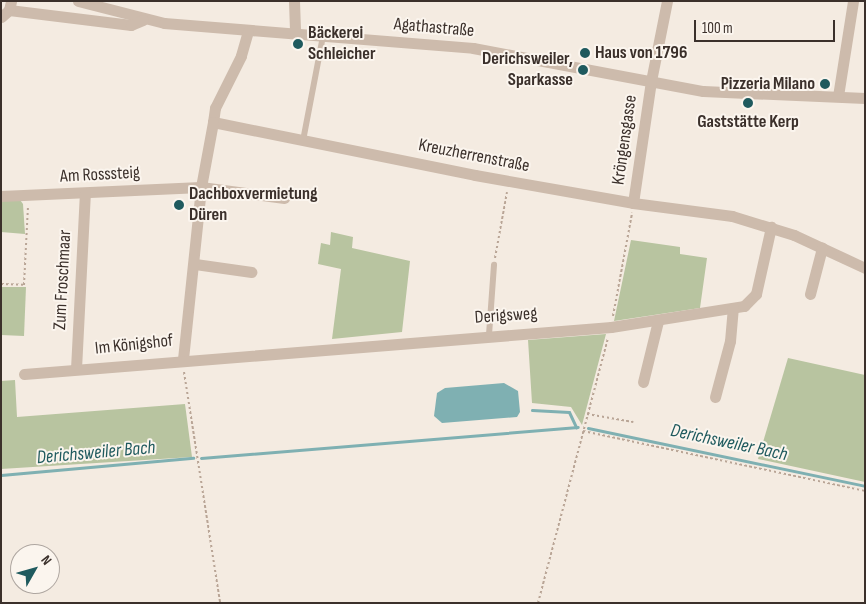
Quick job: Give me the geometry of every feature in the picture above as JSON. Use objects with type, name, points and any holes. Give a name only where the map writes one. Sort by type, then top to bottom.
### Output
[{"type":"street","name":"Agathastraße","points":[[78,1],[143,20],[248,31],[473,48],[702,91],[865,98]]},
{"type":"street","points":[[294,1],[295,34]]},
{"type":"street","points":[[650,82],[667,1]]},
{"type":"street","points":[[838,96],[853,1]]},
{"type":"street","points":[[7,10],[131,25],[143,20]]},
{"type":"street","points":[[213,122],[215,108],[241,56],[248,31]]},
{"type":"street","name":"Kröngensgasse","points":[[634,203],[650,82]]},
{"type":"street","name":"Kreuzherrenstraße","points":[[213,122],[514,182],[634,203],[732,216],[771,227],[865,268]]},
{"type":"street","name":"Im Königshof","points":[[24,374],[183,359],[195,264],[201,187],[213,122]]},
{"type":"street","points":[[201,187],[284,198]]},
{"type":"street","name":"Am Rosssteig","points":[[1,196],[201,187]]},
{"type":"street","name":"Zum Froschmaar","points":[[76,369],[85,193]]},
{"type":"street","name":"Derigsweg","points":[[183,359],[611,327],[733,308],[750,303],[756,294],[771,227]]},
{"type":"street","points":[[810,294],[822,248]]},
{"type":"street","points":[[195,264],[251,272]]},
{"type":"street","points":[[715,397],[730,341],[733,308]]},
{"type":"street","points":[[643,382],[658,321]]},
{"type":"lane","points":[[303,141],[324,36]]},
{"type":"lane","points":[[489,335],[494,265]]},
{"type":"path","points":[[494,265],[504,197],[514,182]]},
{"type":"path","points":[[1,284],[24,285],[28,196]]},
{"type":"path","points":[[538,603],[611,327],[634,203]]},
{"type":"path","points":[[183,359],[220,603]]},
{"type":"path","points":[[587,414],[633,422]]},
{"type":"path","points":[[583,431],[865,491]]},
{"type":"green space","points":[[1,199],[20,200],[23,204],[25,234],[1,232]]},
{"type":"green space","points":[[331,232],[353,237],[352,248],[410,261],[402,332],[332,339],[341,269],[318,264],[321,243],[330,245]]},
{"type":"green space","points":[[631,240],[680,247],[680,254],[707,258],[700,308],[614,321]]},
{"type":"green space","points":[[1,287],[26,287],[24,336],[1,335]]},
{"type":"green space","points":[[606,334],[582,425],[571,407],[532,403],[528,340]]},
{"type":"green space","points":[[788,358],[865,375],[865,482],[758,459]]},
{"type":"green space","points":[[15,380],[17,417],[185,404],[192,457],[1,469],[1,381]]},
{"type":"water","points":[[504,383],[518,391],[520,412],[517,417],[442,423],[434,416],[437,393],[445,388]]},
{"type":"waterway","points":[[532,410],[569,412],[576,427]]},
{"type":"waterway","points":[[201,458],[578,427]]},
{"type":"waterway","name":"Derichsweiler Bach","points":[[588,428],[865,486]]},
{"type":"waterway","name":"Derichsweiler Bach","points":[[1,475],[193,458]]},
{"type":"place","name":"Bäckerei Schleicher","points":[[298,44]]},
{"type":"place","name":"Haus von 1796","points":[[585,53]]},
{"type":"place","name":"Derichsweiler, Sparkasse","points":[[583,70]]},
{"type":"place","name":"Pizzeria Milano","points":[[825,84]]},
{"type":"place","name":"Gaststätte Kerp","points":[[748,103]]},
{"type":"place","name":"Dachboxvermietung Düren","points":[[179,205]]}]
